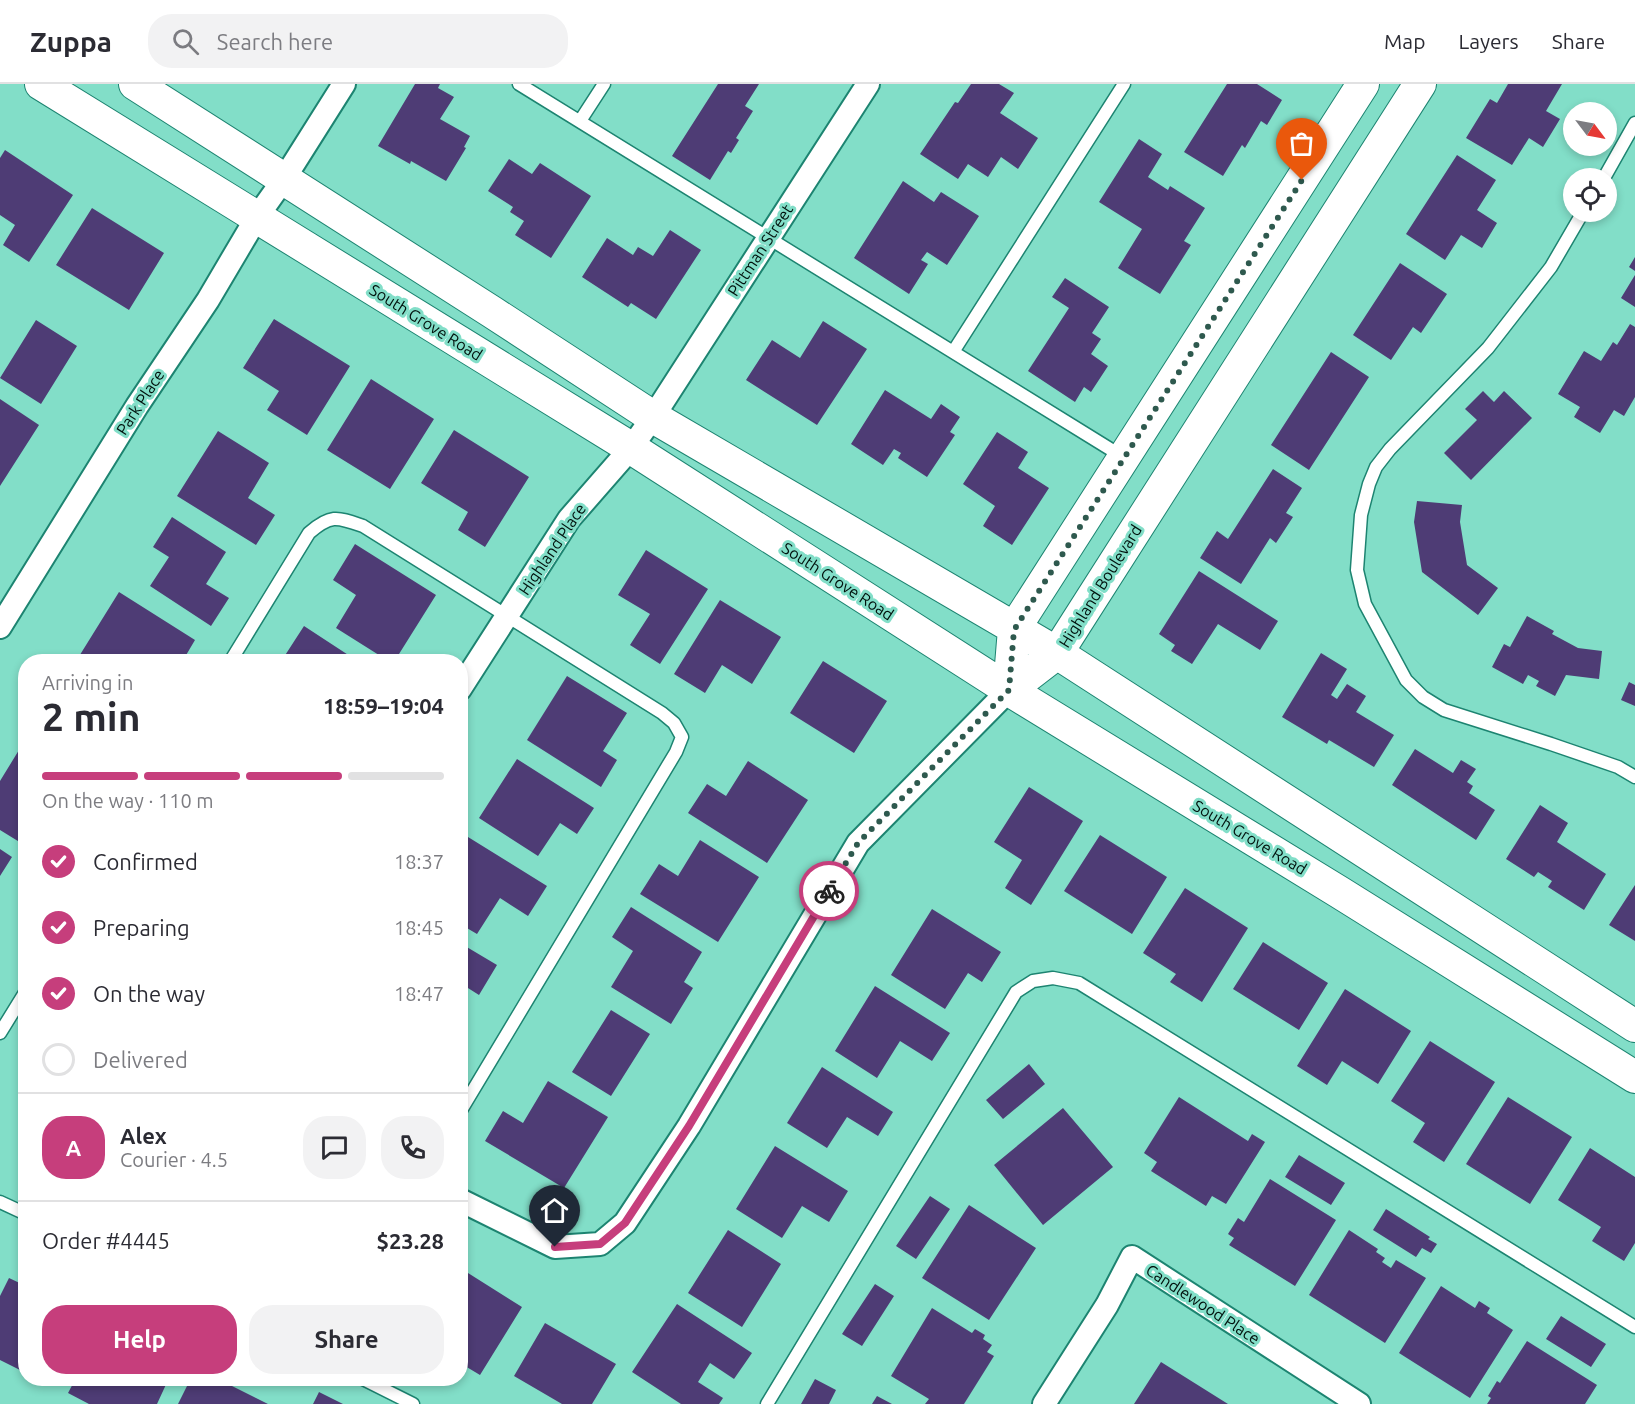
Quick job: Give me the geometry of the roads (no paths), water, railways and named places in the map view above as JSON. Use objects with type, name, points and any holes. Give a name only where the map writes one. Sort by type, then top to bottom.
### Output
[{"type":"main road","name":"South Grove Road","points":[[40,84],[631,448],[1009,690],[1339,891],[1635,1077]]},
{"type":"main road","points":[[135,84],[653,417],[1014,630],[1057,653],[1635,1026]]},
{"type":"main road","points":[[1009,690],[1014,630],[1363,84]]},
{"type":"main road","name":"Highland Boulevard","points":[[1009,690],[1057,653],[1405,89]]},
{"type":"street","name":"Park Place","points":[[0,627],[136,406],[208,300],[256,217],[284,179],[345,84]]},
{"type":"street","name":"Pittman Street","points":[[653,417],[868,84]]},
{"type":"street","name":"Highland Place","points":[[468,676],[569,519],[631,448],[653,417]]},
{"type":"street","points":[[468,1204],[555,1247],[600,1244],[625,1223],[689,1126],[858,843],[1009,690]]},
{"type":"street","name":"Candlewood Place","points":[[1044,1404],[1107,1305],[1132,1257],[1359,1404]]},
{"type":"lane","points":[[519,84],[1124,457]]},
{"type":"lane","points":[[580,122],[604,84]]},
{"type":"lane","points":[[953,352],[1124,84]]},
{"type":"lane","points":[[1610,168],[1635,123]]},
{"type":"lane","points":[[1577,222],[1551,267],[1488,348],[1390,449],[1376,467],[1360,515],[1357,570],[1365,604],[1406,680],[1423,698],[1444,710],[1618,767],[1635,777]]},
{"type":"lane","points":[[235,654],[309,533],[323,521],[341,518],[363,526],[662,713],[674,723],[682,737],[676,752],[468,1099]]},
{"type":"lane","points":[[767,1404],[1016,992],[1033,981],[1053,978],[1079,983],[1635,1327]]},
{"type":"lane","points":[[0,1033],[18,1005]]},
{"type":"lane","points":[[0,1202],[18,1210]]},
{"type":"lane","points":[[377,1386],[413,1404]]}]
